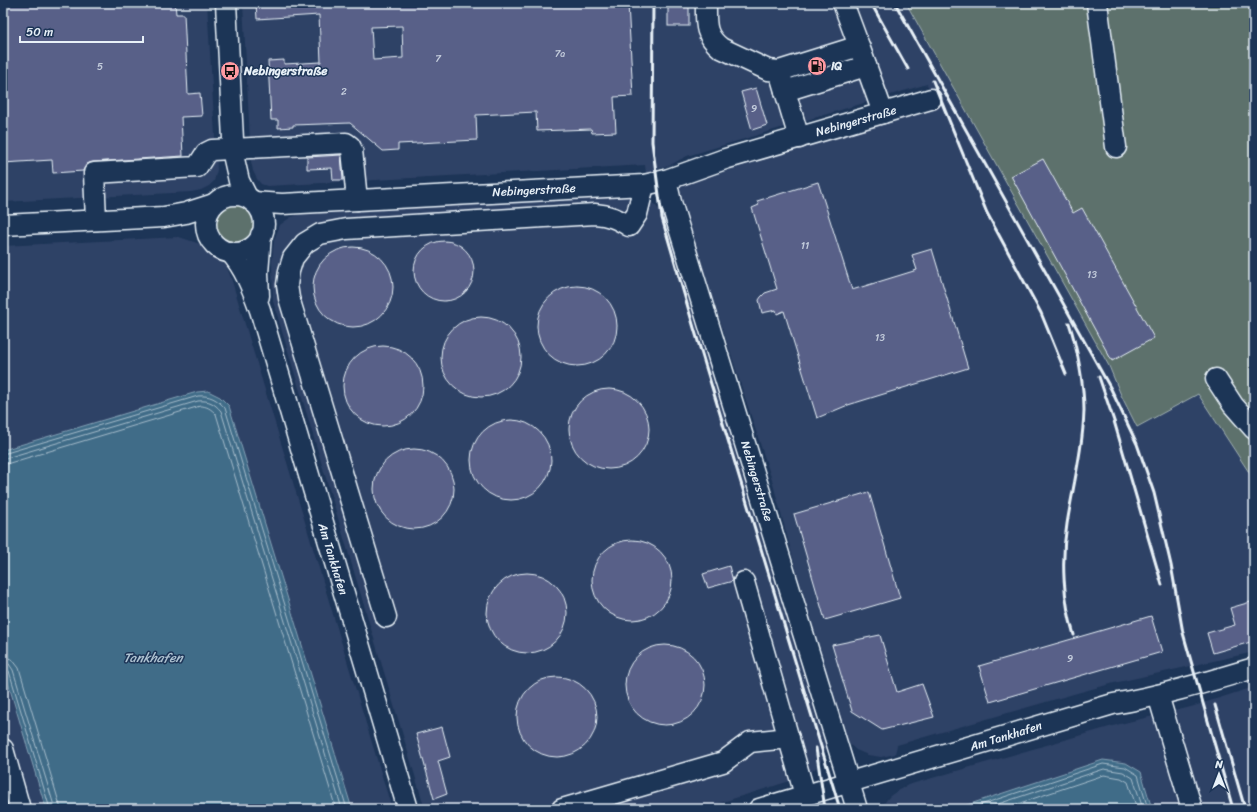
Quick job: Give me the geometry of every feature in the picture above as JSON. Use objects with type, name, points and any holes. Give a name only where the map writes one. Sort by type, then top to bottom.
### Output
[{"type":"street","points":[[226,3],[234,154],[239,181],[250,199],[261,212],[263,230]]},
{"type":"street","points":[[706,3],[707,31],[711,39],[721,48],[768,70],[779,71],[859,46]]},
{"type":"street","points":[[843,3],[883,113]]},
{"type":"street","points":[[1097,3],[1116,147]]},
{"type":"street","points":[[785,91],[866,66]]},
{"type":"street","points":[[779,71],[800,138]]},
{"type":"street","name":"Nebingerstraße","points":[[250,199],[282,204],[644,185],[666,180],[724,159],[931,100]]},
{"type":"street","points":[[96,220],[94,173],[197,167],[206,153],[212,150],[234,154],[346,143],[352,150],[357,200]]},
{"type":"street","points":[[234,154],[231,184],[209,213],[207,219],[207,228],[212,240],[219,247],[230,252],[240,252],[248,249],[255,244],[272,210],[282,204]]},
{"type":"street","name":"Nebingerstraße","points":[[666,180],[671,202],[857,809]]},
{"type":"street","points":[[386,617],[289,298],[287,285],[294,258],[305,243],[320,234],[346,228],[595,214],[608,215],[630,226],[637,214],[644,185]]},
{"type":"street","points":[[3,225],[164,217],[186,213],[237,195],[250,199]]},
{"type":"street","points":[[164,217],[192,226],[209,234]]},
{"type":"street","name":"Am Tankhafen","points":[[260,310],[258,273],[263,230]]},
{"type":"street","name":"Am Tankhafen","points":[[230,252],[247,276],[260,310],[408,809]]},
{"type":"street","points":[[1216,379],[1233,404],[1254,429]]},
{"type":"street","points":[[744,582],[805,795]]},
{"type":"street","name":"Am Tankhafen","points":[[759,809],[1113,704],[1158,695],[1254,668]]},
{"type":"street","points":[[1158,695],[1192,809]]},
{"type":"street","points":[[562,809],[723,762],[750,742],[789,738]]},
{"type":"street","points":[[3,749],[20,809]]},
{"type":"shaded area","points":[[3,3],[207,3],[217,170],[214,181],[209,186],[201,190],[191,192],[3,202]]},
{"type":"shaded area","points":[[243,3],[906,3],[1109,366],[1137,427],[1198,394],[1254,480],[1254,652],[1114,683],[1077,693],[897,745],[895,754],[881,757],[868,755],[856,750],[843,738],[839,729],[772,480],[676,186],[937,108],[927,84],[687,156],[668,166],[646,173],[645,165],[267,186],[261,184],[257,179],[253,171],[251,161]]},
{"type":"shaded area","points":[[632,195],[644,198],[655,205],[664,215],[672,228],[826,735],[827,746],[824,756],[817,767],[806,776],[700,809],[425,809],[273,301],[272,261],[274,240],[280,225],[291,217],[309,212]]},
{"type":"shaded area","points":[[179,237],[206,246],[226,265],[231,278],[392,809],[352,809],[229,406],[208,391],[197,392],[3,450],[3,246]]},
{"type":"shaded area","points":[[3,666],[46,809],[26,809],[3,731]]},
{"type":"shaded area","points":[[1254,687],[1254,809],[1152,809],[1141,772],[1103,760],[955,809],[881,809],[890,796],[908,785],[1120,724],[1191,707]]},
{"type":"green space","points":[[906,3],[1254,3],[1254,480],[1198,394],[1137,427],[1109,366]]},
{"type":"green space","points":[[236,204],[250,210],[256,224],[250,238],[236,244],[222,238],[216,224],[222,210]]},
{"type":"water","name":"Tankhafen","points":[[208,391],[220,397],[229,406],[352,809],[46,809],[3,666],[3,450],[197,392]]},
{"type":"water","points":[[1103,760],[1126,763],[1141,772],[1152,809],[955,809]]},
{"type":"building","points":[[3,3],[175,3],[176,14],[184,14],[188,94],[200,93],[202,116],[181,117],[183,156],[93,162],[87,164],[83,171],[53,173],[52,160],[3,163]]},
{"type":"building","points":[[256,3],[628,3],[633,96],[614,97],[616,132],[592,133],[591,129],[537,131],[536,112],[476,115],[477,140],[398,144],[398,150],[383,151],[350,123],[293,125],[293,127],[278,128],[278,120],[271,120],[268,61],[284,60],[284,64],[321,62],[319,15],[257,19]],"holes":[[[402,26],[403,58],[373,60],[371,27]]]},
{"type":"building","points":[[668,3],[689,3],[689,26],[668,26]]},
{"type":"building","points":[[756,88],[767,125],[752,130],[741,92]]},
{"type":"building","points":[[341,155],[343,180],[333,180],[332,168],[307,169],[307,157]]},
{"type":"building","points":[[1043,159],[1073,213],[1082,208],[1154,338],[1112,361],[1011,176]]},
{"type":"building","points":[[818,182],[852,290],[917,270],[912,255],[932,249],[968,368],[848,405],[817,418],[784,311],[777,314],[776,310],[762,313],[759,300],[765,293],[777,289],[752,208],[759,205],[757,201]]},
{"type":"building","points":[[444,241],[460,246],[465,250],[469,255],[474,271],[469,287],[465,292],[460,296],[444,301],[428,296],[423,292],[419,287],[414,271],[419,255],[423,250],[428,246]]},
{"type":"building","points":[[353,247],[368,250],[381,259],[390,272],[393,287],[390,302],[381,315],[368,324],[353,327],[338,324],[325,315],[316,302],[313,287],[316,272],[325,259],[338,250]]},
{"type":"building","points":[[577,286],[592,289],[605,298],[614,311],[617,326],[614,341],[605,354],[592,363],[577,366],[562,363],[549,354],[540,341],[537,326],[540,311],[549,298],[562,289]]},
{"type":"building","points":[[481,317],[496,320],[509,329],[518,342],[521,357],[518,372],[509,385],[496,394],[481,397],[466,394],[453,385],[444,372],[441,357],[444,342],[453,329],[466,320]]},
{"type":"building","points":[[383,346],[398,349],[411,358],[420,371],[423,386],[420,401],[411,414],[398,423],[383,426],[368,423],[355,414],[346,401],[343,386],[346,371],[355,358],[368,349]]},
{"type":"building","points":[[609,389],[624,392],[637,401],[646,414],[649,429],[646,444],[637,457],[624,466],[609,469],[594,466],[581,457],[572,444],[569,429],[572,414],[581,401],[594,392]]},
{"type":"building","points":[[511,420],[526,423],[539,432],[548,445],[551,460],[548,475],[539,488],[526,497],[511,500],[496,497],[483,488],[474,475],[471,460],[474,445],[483,432],[496,423]]},
{"type":"building","points":[[414,449],[429,452],[442,461],[451,474],[454,489],[451,504],[442,517],[429,526],[414,529],[399,526],[386,517],[377,504],[374,489],[377,474],[386,461],[399,452]]},
{"type":"building","points":[[869,492],[900,598],[825,620],[794,514]]},
{"type":"building","points":[[632,540],[647,543],[660,552],[669,565],[672,580],[669,595],[660,608],[647,617],[632,620],[617,617],[604,608],[595,595],[592,580],[595,565],[604,552],[617,543]]},
{"type":"building","points":[[729,566],[733,581],[708,588],[703,574]]},
{"type":"building","points":[[527,573],[542,576],[555,585],[564,598],[567,613],[564,628],[555,641],[542,650],[527,653],[512,650],[499,641],[490,628],[487,613],[490,598],[499,585],[512,576]]},
{"type":"building","points":[[1254,601],[1254,641],[1213,653],[1207,633],[1235,625],[1230,608]]},
{"type":"building","points":[[1151,616],[1162,652],[990,702],[979,666]]},
{"type":"building","points":[[880,635],[897,692],[922,684],[934,717],[882,730],[852,711],[832,645]]},
{"type":"building","points":[[665,645],[680,648],[693,657],[702,670],[705,685],[702,700],[693,713],[680,722],[665,725],[650,722],[637,713],[628,700],[625,685],[628,670],[637,657],[650,648]]},
{"type":"building","points":[[557,677],[572,680],[585,689],[594,702],[597,717],[594,732],[585,745],[572,754],[557,757],[542,754],[529,745],[520,732],[517,717],[520,702],[529,689],[542,680]]},
{"type":"building","points":[[442,727],[450,757],[438,761],[447,794],[434,799],[416,734]]},
{"type":"railway","points":[[653,3],[652,142],[662,218],[840,809]]},
{"type":"railway","points":[[871,3],[908,69]]},
{"type":"railway","points":[[895,3],[1111,389],[1137,444],[1154,493],[1171,565],[1183,633],[1233,809]]},
{"type":"railway","points":[[933,81],[987,213],[1041,313],[1066,374]]},
{"type":"railway","points":[[1069,323],[1080,366],[1084,410],[1080,453],[1067,524],[1064,552],[1065,594],[1074,635]]},
{"type":"railway","points":[[1099,377],[1114,421],[1162,585]]},
{"type":"railway","points":[[1215,705],[1245,809]]},
{"type":"railway","points":[[816,748],[825,809]]},
{"type":"place","name":"iQ","points":[[817,66]]},
{"type":"place","name":"Nebingerstraße","points":[[230,71]]}]
